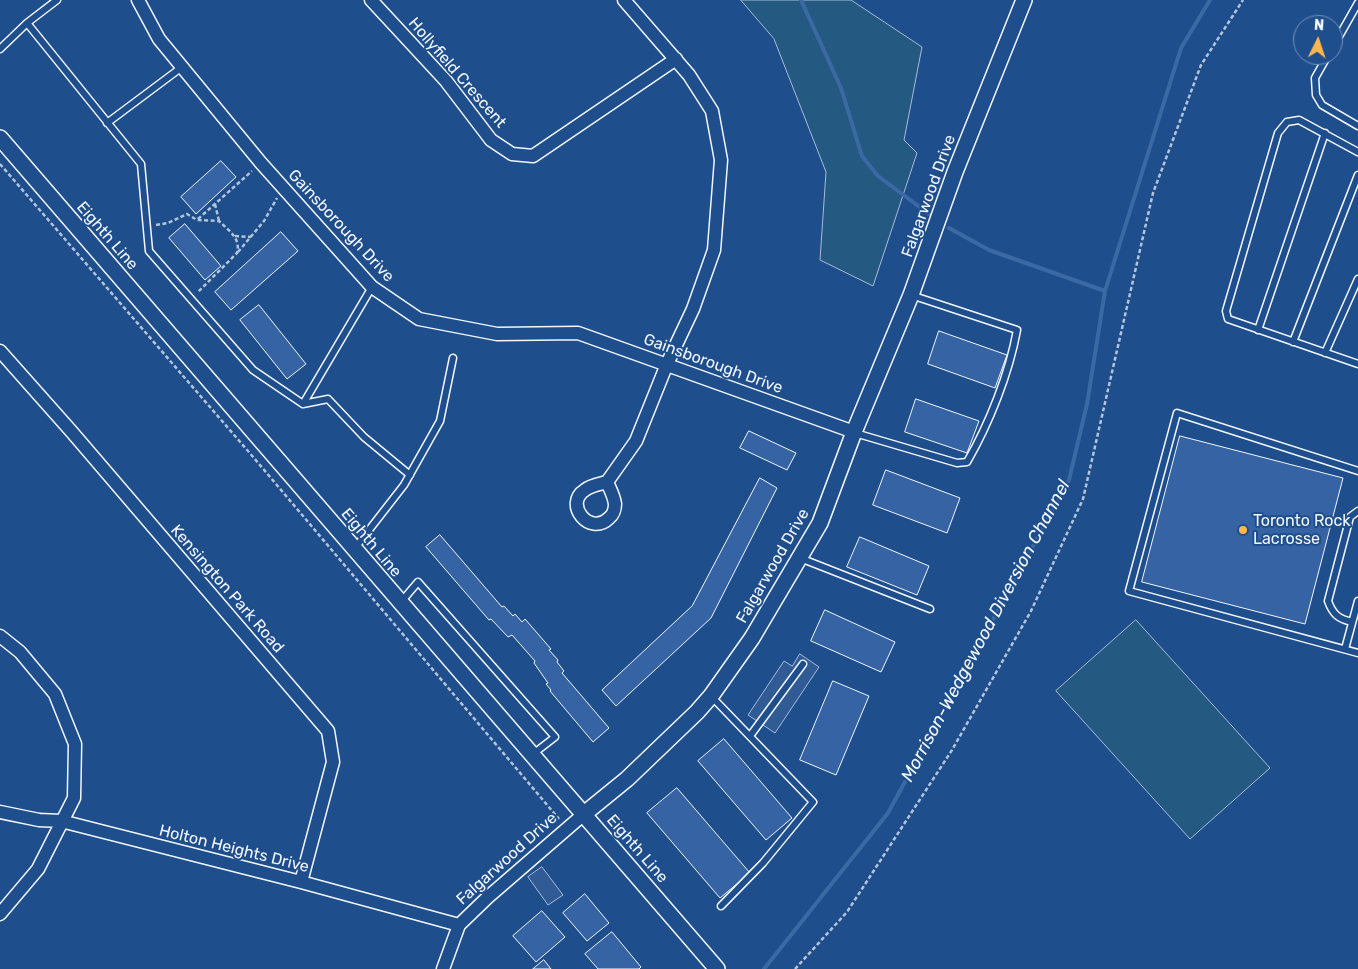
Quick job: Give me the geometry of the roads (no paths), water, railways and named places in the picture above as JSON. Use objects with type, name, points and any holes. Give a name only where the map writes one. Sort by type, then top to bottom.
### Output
[{"type":"street","name":"Gainsborough Drive","points":[[138,0],[159,39],[282,187],[372,287],[419,319],[497,334],[578,333],[854,432]]},
{"type":"street","name":"Hollyfield Crescent","points":[[371,0],[446,81],[491,140],[512,154],[533,156],[676,59]]},
{"type":"street","points":[[607,482],[636,441],[693,310],[714,250],[721,160],[712,111],[689,75],[624,0]]},
{"type":"street","name":"Falgarwood Drive","points":[[443,969],[459,926],[488,898],[584,814],[627,779],[697,712],[711,696],[752,638],[800,558],[820,523],[854,432],[912,295],[955,172],[1024,0]]},
{"type":"street","name":"Eighth Line","points":[[0,138],[717,969]]},
{"type":"street","name":"Kensington Park Road","points":[[0,352],[71,431],[328,731],[333,762],[301,882]]},
{"type":"street","points":[[0,636],[20,652],[56,694],[75,744],[74,798],[38,869],[0,914]]},
{"type":"street","name":"Holton Heights Drive","points":[[0,812],[39,820],[62,821],[301,882],[459,926]]},
{"type":"lane","points":[[0,49],[27,23],[57,0]]},
{"type":"lane","points":[[1343,30],[1358,4]]},
{"type":"lane","points":[[27,23],[141,164],[149,251],[253,370],[303,404],[328,399],[364,437],[410,475]]},
{"type":"lane","points":[[1322,65],[1315,78],[1316,95],[1322,105],[1358,126]]},
{"type":"lane","points":[[107,123],[182,66]]},
{"type":"lane","points":[[1358,152],[1299,120],[1287,122],[1278,133],[1226,311],[1228,319],[1358,364]]},
{"type":"lane","points":[[1258,330],[1325,133]]},
{"type":"lane","points":[[1293,342],[1358,175]]},
{"type":"lane","points":[[1325,353],[1358,279]]},
{"type":"lane","points":[[303,404],[372,287]]},
{"type":"lane","points":[[854,432],[957,463],[968,462],[982,438],[1013,354],[1017,330],[912,295]]},
{"type":"lane","points":[[354,549],[404,485],[440,421],[453,358]]},
{"type":"lane","points":[[1358,471],[1177,413],[1129,590],[1358,653]]},
{"type":"lane","points":[[1352,622],[1341,619],[1332,612],[1328,601],[1350,517],[1358,511]]},
{"type":"lane","points":[[800,558],[930,609]]},
{"type":"lane","points":[[400,603],[418,582],[555,737],[532,754]]},
{"type":"lane","points":[[1345,650],[1358,601]]},
{"type":"lane","points":[[750,736],[803,664]]},
{"type":"lane","points":[[711,696],[813,802],[763,863],[721,906]]},
{"type":"waterway","points":[[801,0],[841,88],[862,156],[878,176],[929,214]]},
{"type":"waterway","name":"Morrison-Wedgewood Diversion Channel","points":[[764,969],[888,813],[1069,480],[1087,404],[1105,291],[1181,48],[1210,0]]},
{"type":"waterway","points":[[949,228],[989,250],[1105,291]]},
{"type":"place","name":"Toronto Rock Lacrosse","points":[[1243,530]]}]
